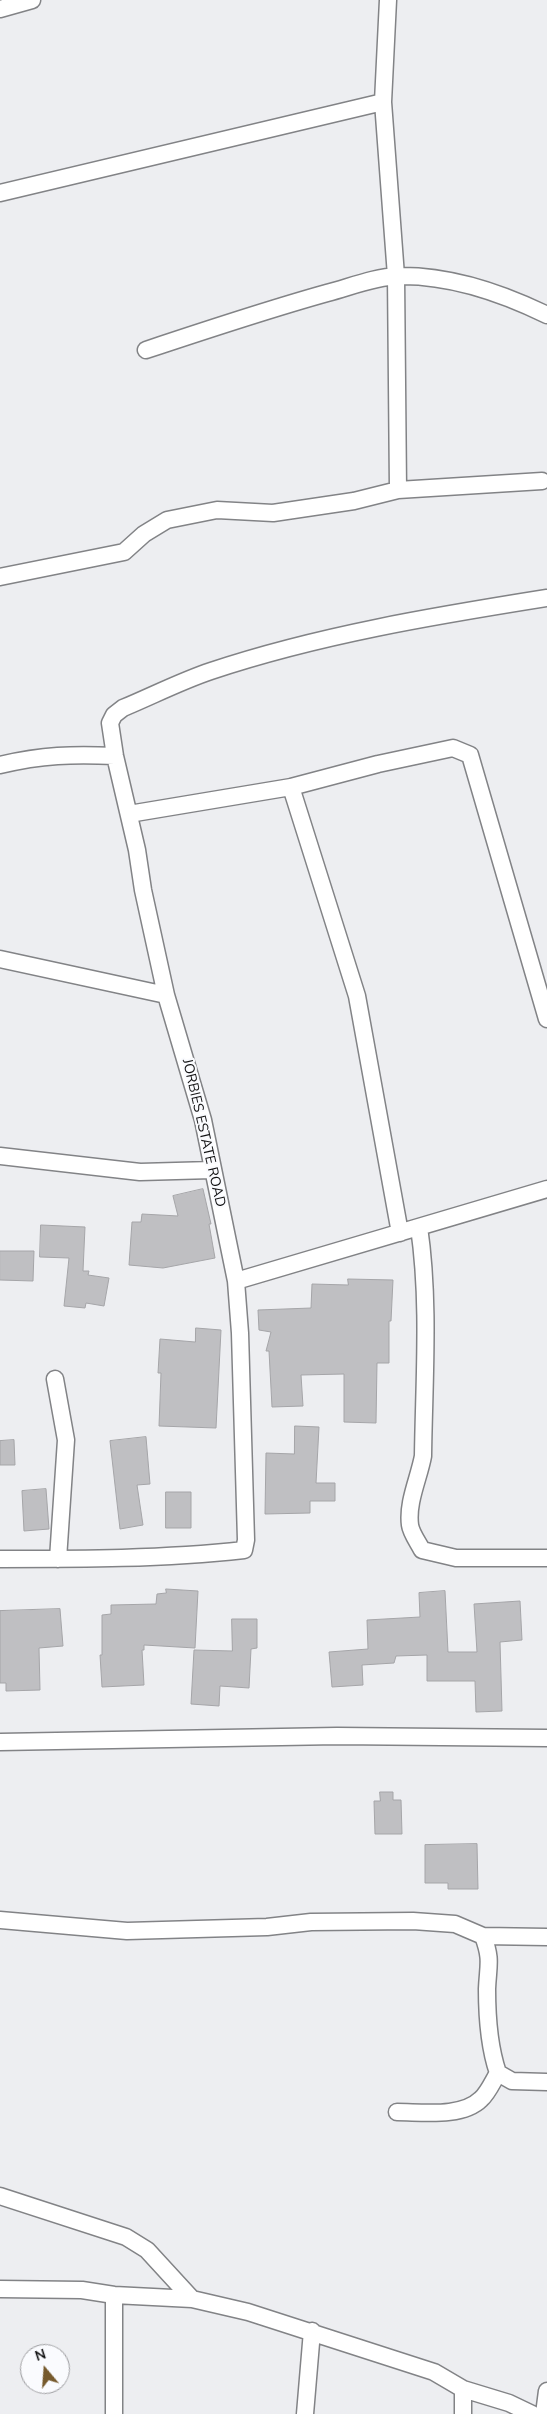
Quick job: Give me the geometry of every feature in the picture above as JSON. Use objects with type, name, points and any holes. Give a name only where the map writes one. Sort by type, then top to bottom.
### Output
[{"type":"street","points":[[0,9],[32,0]]},
{"type":"street","points":[[388,0],[382,102],[396,276],[398,490]]},
{"type":"street","points":[[0,193],[382,102]]},
{"type":"street","points":[[146,350],[290,303],[396,276],[429,277],[475,288],[525,305],[547,315]]},
{"type":"street","points":[[0,577],[124,552],[144,534],[167,520],[217,510],[273,514],[354,501],[398,490],[542,481]]},
{"type":"street","name":"JORBIES ESTATE ROAD","points":[[58,1559],[194,1555],[244,1550],[246,1540],[240,1333],[236,1281],[203,1120],[166,995],[129,814],[115,756],[110,723],[114,715],[123,708],[210,671],[304,645],[411,622],[547,598]]},
{"type":"street","points":[[129,814],[291,787],[378,764],[453,748],[470,755],[547,1019]]},
{"type":"street","points":[[0,765],[24,759],[65,754],[115,756]]},
{"type":"street","points":[[291,787],[357,996],[400,1233]]},
{"type":"street","points":[[0,959],[166,995]]},
{"type":"street","points":[[0,1156],[140,1172],[212,1170]]},
{"type":"street","points":[[236,1281],[547,1189]]},
{"type":"street","points":[[419,1227],[424,1259],[425,1294],[424,1456],[420,1477],[410,1505],[410,1526],[422,1550],[456,1558],[547,1558]]},
{"type":"street","points":[[0,1559],[58,1559],[66,1440],[56,1379]]},
{"type":"street","points":[[0,1742],[338,1736],[547,1738]]},
{"type":"street","points":[[0,1920],[127,1931],[225,1929],[311,1922],[413,1921],[455,1924],[483,1936],[547,1937]]},
{"type":"street","points":[[483,1936],[490,1956],[487,1990],[491,2052],[498,2073],[512,2081],[547,2082]]},
{"type":"street","points":[[397,2112],[453,2111],[470,2108],[482,2099],[498,2073]]},
{"type":"street","points":[[0,2196],[126,2237],[147,2250],[192,2299]]},
{"type":"street","points":[[0,2289],[82,2290],[114,2295],[192,2299],[248,2312],[312,2331],[434,2372],[463,2389],[509,2403],[532,2414]]},
{"type":"street","points":[[114,2295],[114,2414]]},
{"type":"street","points":[[305,2414],[312,2331]]},
{"type":"street","points":[[463,2389],[463,2414]]},
{"type":"street","points":[[544,2414],[547,2392]]},
{"type":"building","points":[[203,1189],[211,1224],[209,1224],[215,1258],[163,1268],[129,1265],[132,1222],[141,1222],[142,1214],[178,1216],[173,1196]]},
{"type":"building","points":[[41,1225],[85,1227],[83,1271],[89,1271],[88,1275],[109,1278],[104,1306],[86,1303],[85,1308],[64,1306],[69,1258],[40,1257]]},
{"type":"building","points":[[0,1251],[34,1251],[33,1281],[0,1280]]},
{"type":"building","points":[[348,1279],[393,1280],[391,1321],[389,1321],[389,1363],[377,1363],[376,1423],[344,1422],[344,1374],[301,1375],[303,1406],[272,1407],[269,1351],[266,1351],[271,1332],[259,1330],[258,1310],[311,1308],[312,1284],[348,1285]]},
{"type":"building","points":[[196,1328],[221,1330],[216,1428],[159,1426],[161,1373],[158,1373],[160,1339],[195,1342]]},
{"type":"building","points":[[295,1426],[319,1427],[316,1483],[335,1483],[335,1501],[310,1501],[310,1513],[265,1514],[266,1453],[294,1454]]},
{"type":"building","points":[[146,1437],[150,1484],[137,1485],[143,1525],[120,1529],[110,1441]]},
{"type":"building","points":[[14,1440],[15,1465],[0,1465],[0,1441]]},
{"type":"building","points":[[46,1489],[49,1529],[24,1531],[22,1491]]},
{"type":"building","points":[[166,1492],[191,1492],[191,1528],[166,1528]]},
{"type":"building","points":[[166,1589],[198,1591],[195,1648],[144,1645],[144,1650],[142,1650],[144,1685],[102,1687],[100,1655],[102,1655],[102,1615],[111,1614],[111,1605],[156,1604],[157,1594],[166,1593]]},
{"type":"building","points":[[445,1591],[448,1652],[477,1652],[474,1604],[520,1601],[522,1640],[500,1642],[502,1711],[476,1712],[475,1681],[427,1681],[427,1655],[396,1656],[394,1663],[362,1665],[363,1685],[332,1687],[329,1652],[368,1649],[367,1620],[420,1617],[419,1593]]},
{"type":"building","points":[[60,1609],[63,1646],[39,1648],[40,1690],[6,1691],[6,1683],[0,1683],[0,1611]]},
{"type":"building","points":[[232,1619],[257,1619],[257,1648],[251,1649],[249,1688],[220,1686],[219,1706],[191,1704],[194,1650],[232,1651]]},
{"type":"building","points":[[380,1792],[393,1792],[393,1800],[401,1800],[402,1834],[375,1834],[374,1801],[380,1801]]},
{"type":"building","points":[[477,1844],[478,1889],[448,1889],[448,1883],[425,1883],[425,1845]]}]
